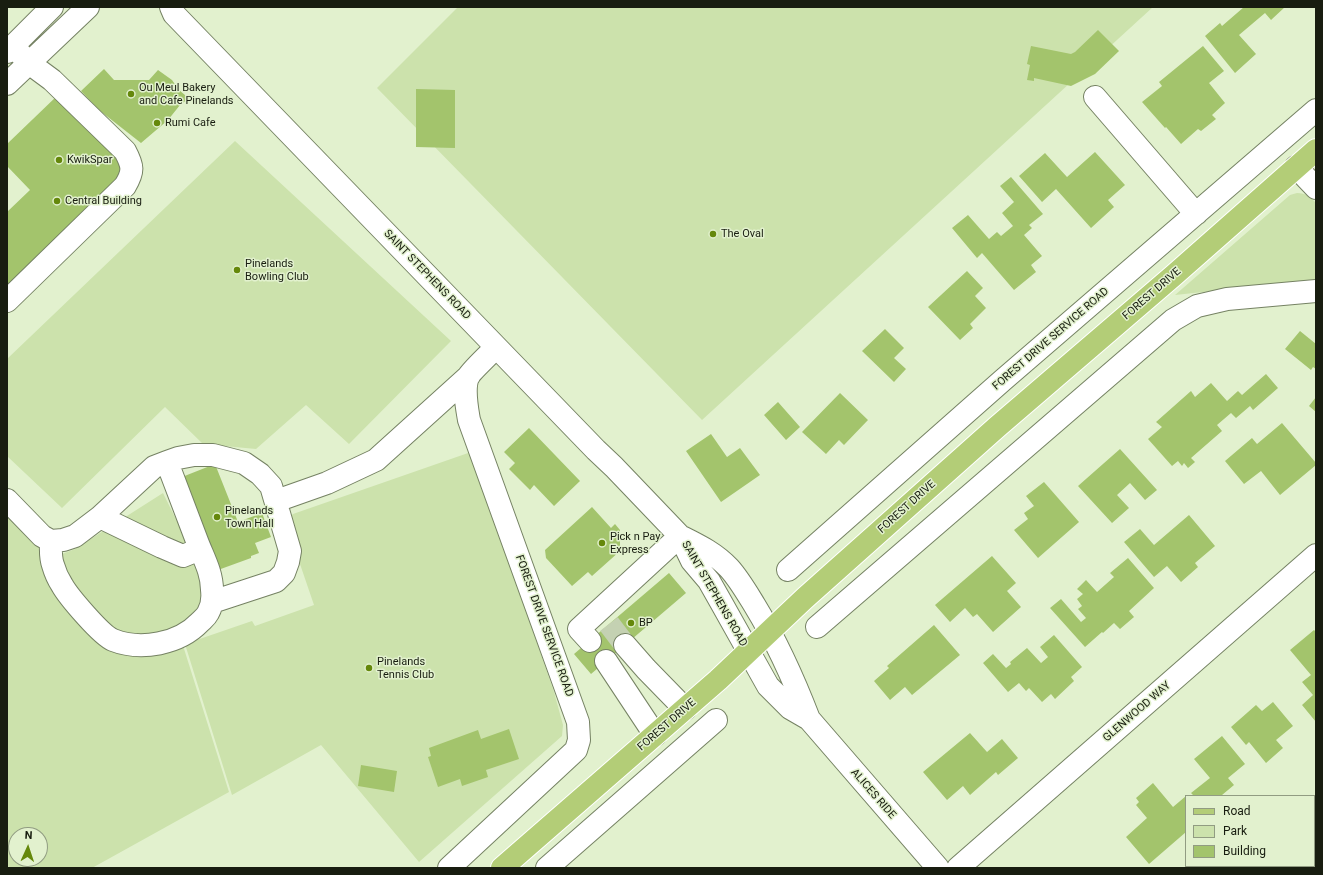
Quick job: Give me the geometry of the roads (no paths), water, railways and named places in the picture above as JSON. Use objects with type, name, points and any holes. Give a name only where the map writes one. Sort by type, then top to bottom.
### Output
[{"type":"main road","name":"FOREST DRIVE","points":[[502,868],[685,709],[805,598],[997,427],[1173,276],[1316,150]]},
{"type":"street","points":[[7,301],[125,186],[131,175],[131,162],[125,151],[52,80],[10,49],[52,7]]},
{"type":"street","points":[[7,84],[88,7]]},
{"type":"street","name":"SAINT STEPHENS ROAD","points":[[168,9],[680,536],[692,560],[712,587],[748,652]]},
{"type":"street","points":[[1095,97],[1196,214]]},
{"type":"street","name":"FOREST DRIVE SERVICE ROAD","points":[[788,570],[1004,380],[1316,110]]},
{"type":"street","points":[[1296,167],[1316,188]]},
{"type":"street","points":[[816,627],[1173,320],[1197,306],[1227,299],[1316,291]]},
{"type":"street","points":[[276,501],[327,483],[376,460],[468,376],[496,347]]},
{"type":"street","name":"FOREST DRIVE SERVICE ROAD","points":[[450,868],[576,750],[579,740],[578,722],[469,420],[466,404],[468,376]]},
{"type":"street","points":[[7,500],[42,536],[51,541],[63,540],[75,536],[100,517],[154,467],[183,457],[213,455],[244,463],[260,474],[271,486],[290,551],[288,562],[284,572],[276,581],[212,602]]},
{"type":"street","points":[[51,541],[51,557],[53,566],[62,585],[77,605],[96,626],[111,639],[124,643],[140,645],[160,644],[174,640],[196,627],[208,614],[212,602],[211,577],[167,462]]},
{"type":"street","points":[[100,517],[183,556],[200,549]]},
{"type":"street","points":[[584,635],[604,618],[680,536]]},
{"type":"street","name":"SAINT STEPHENS ROAD","points":[[680,536],[710,551],[728,567],[743,585],[771,631]]},
{"type":"street","name":"GLENWOOD WAY","points":[[958,868],[1316,555]]},
{"type":"street","name":"ALICES RIDE","points":[[771,631],[788,667],[809,719],[938,868]]},
{"type":"street","points":[[625,644],[646,669],[685,709]]},
{"type":"street","name":"ALICES RIDE","points":[[748,652],[768,686],[790,708],[809,719]]},
{"type":"street","points":[[606,661],[655,735]]},
{"type":"street","points":[[547,868],[716,720]]},
{"type":"tunnel","points":[[609,624],[625,645]]},
{"type":"place","name":"Ou Meul Bakery and Cafe Pinelands","points":[[131,94]]},
{"type":"place","name":"Rumi Cafe","points":[[157,123]]},
{"type":"place","name":"KwikSpar","points":[[59,160]]},
{"type":"place","name":"Central Building","points":[[57,201]]},
{"type":"place","name":"The Oval","points":[[713,234]]},
{"type":"place","name":"Pinelands Bowling Club","points":[[237,270]]},
{"type":"place","name":"Pinelands Town Hall","points":[[217,517]]},
{"type":"place","name":"Pick n Pay Express","points":[[602,543]]},
{"type":"place","name":"BP","points":[[631,623]]},
{"type":"place","name":"Pinelands Tennis Club","points":[[369,668]]}]
